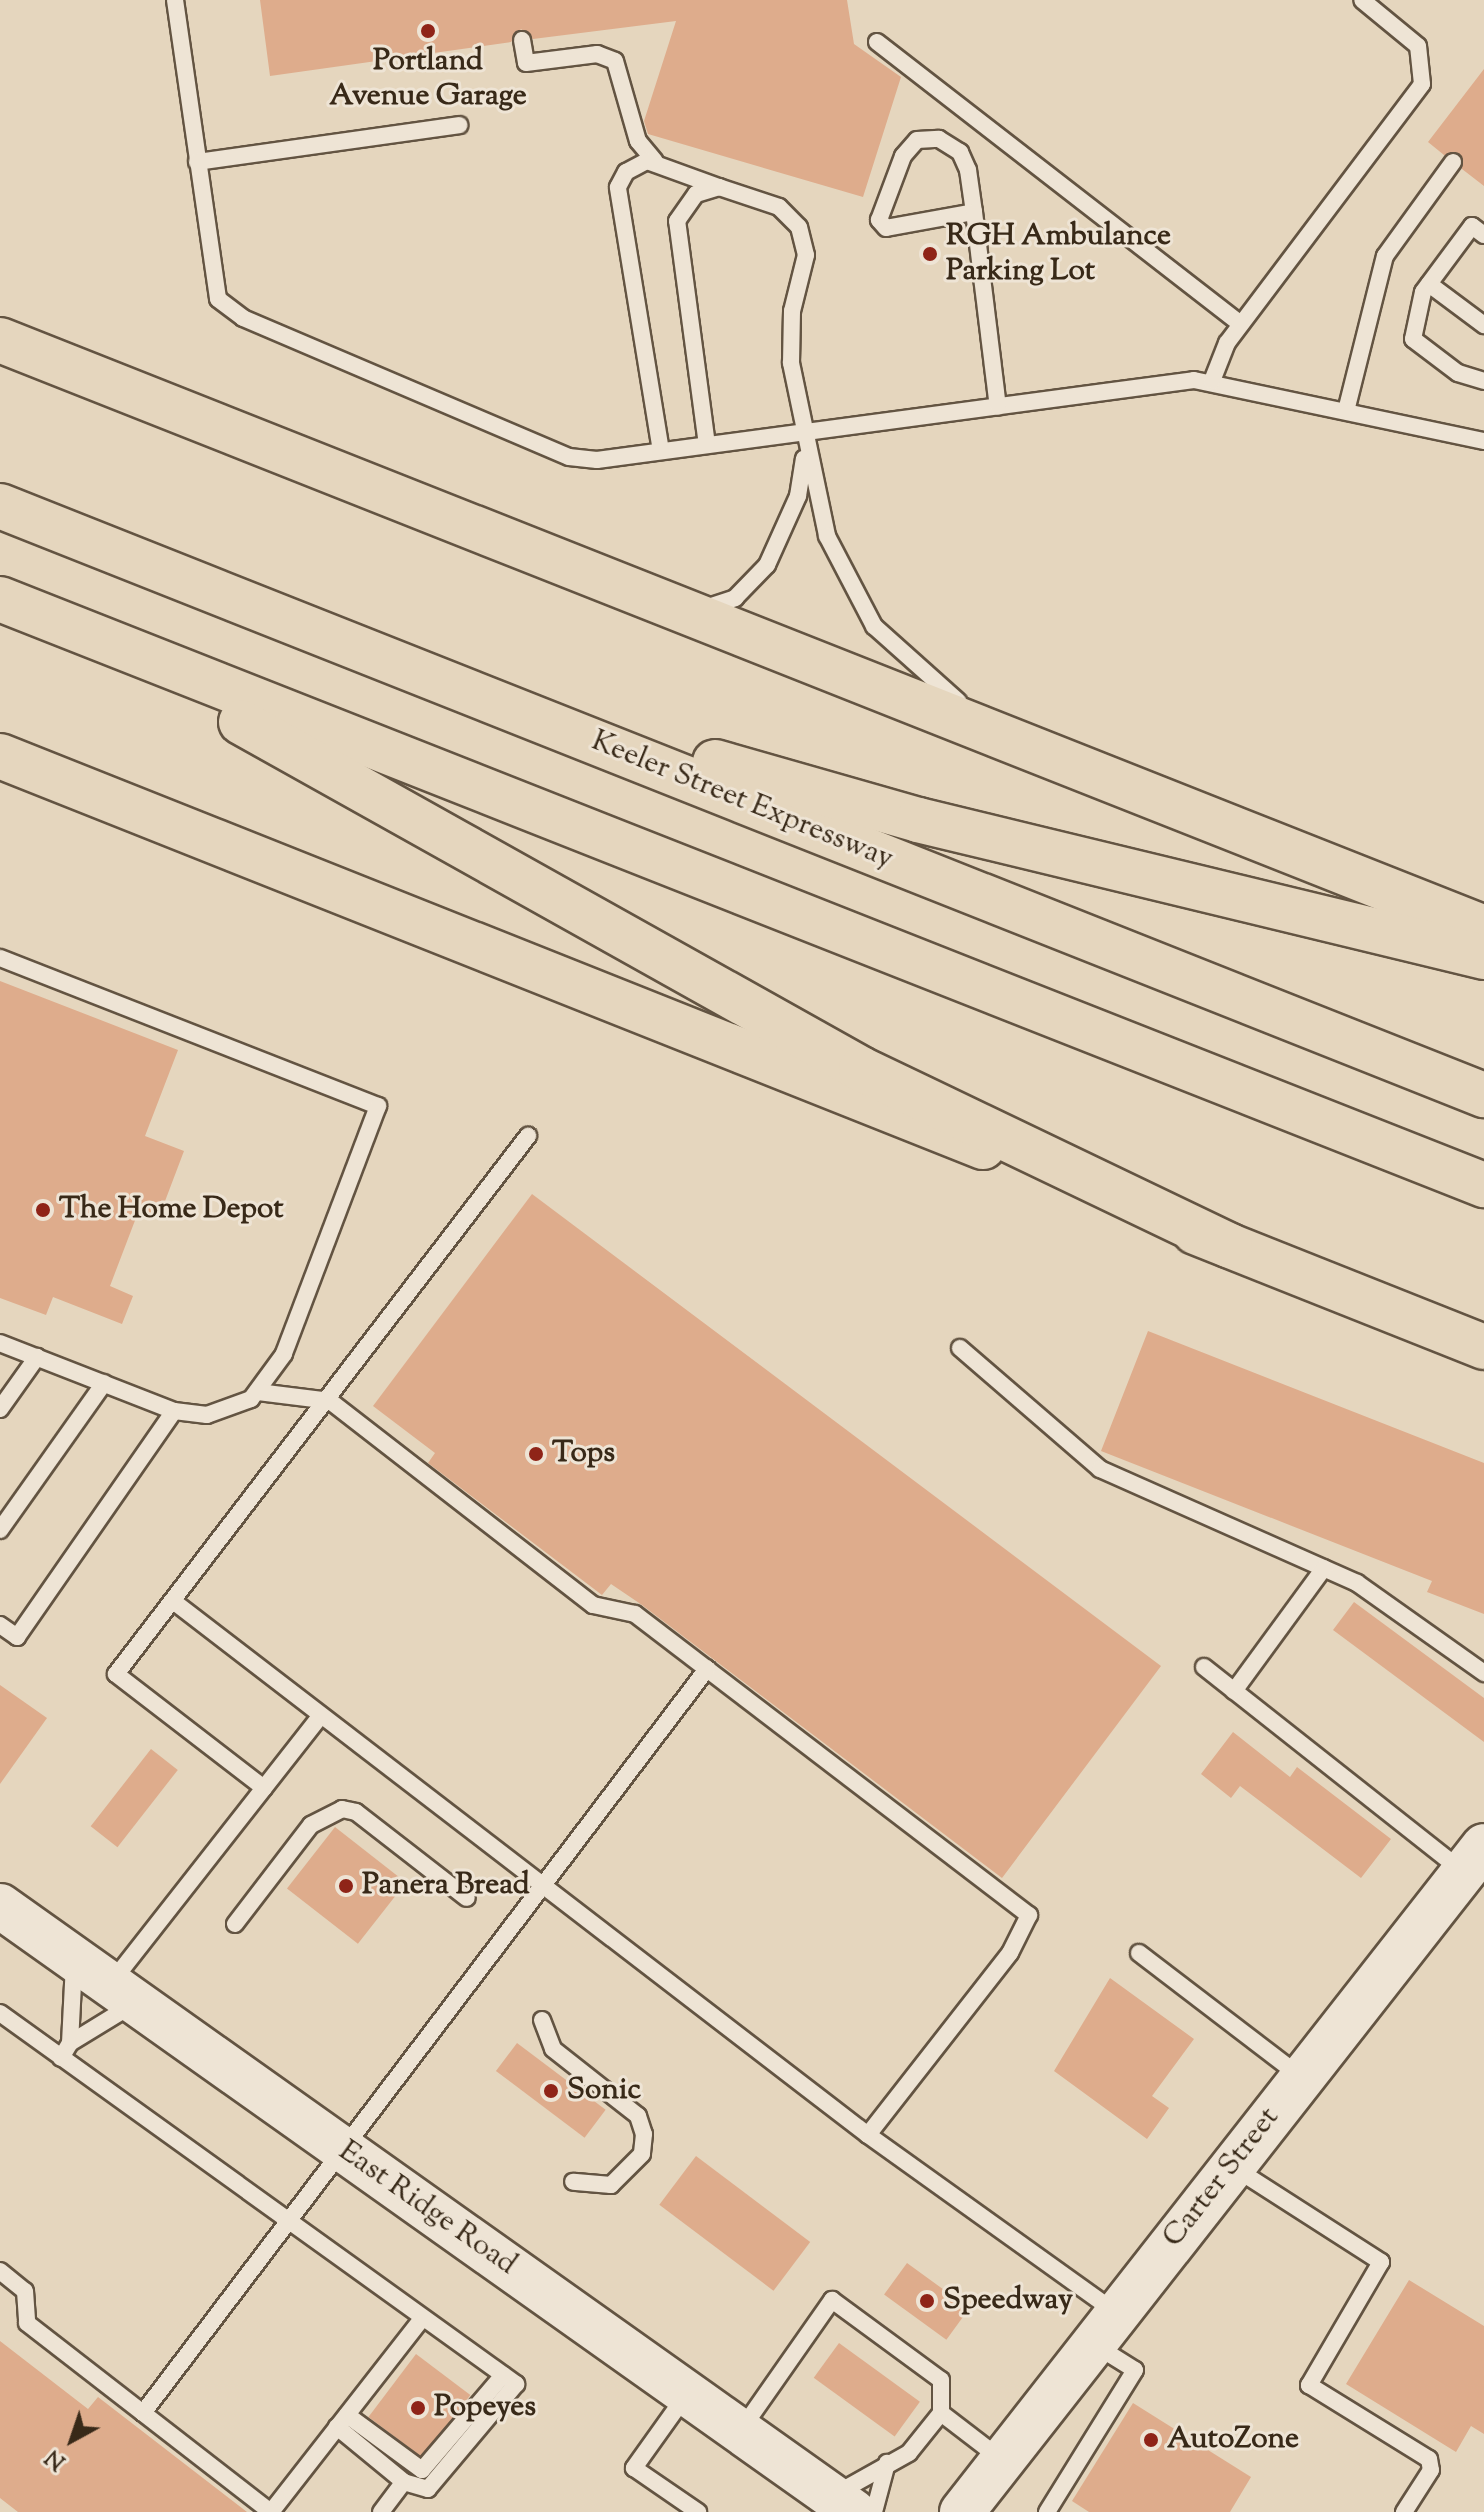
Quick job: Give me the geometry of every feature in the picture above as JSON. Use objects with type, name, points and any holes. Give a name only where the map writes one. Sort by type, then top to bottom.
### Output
[{"type":"main road","points":[[0,340],[1484,928]]},
{"type":"main road","name":"Keeler Street Expressway","points":[[0,506],[1484,1095]]},
{"type":"main road","points":[[183,578],[809,790],[1484,957]]},
{"type":"main road","points":[[0,599],[1484,1185]]},
{"type":"main road","points":[[0,610],[347,776],[910,1095],[1230,1246]]},
{"type":"main road","points":[[0,756],[1484,1347]]},
{"type":"main road","name":"Carter Street","points":[[962,2512],[1474,1859]]},
{"type":"main road","name":"East Ridge Road","points":[[0,1906],[843,2504]]},
{"type":"lane","points":[[175,0],[214,291],[231,311],[569,457],[661,451],[1212,381],[1484,441]]},
{"type":"lane","points":[[1212,381],[1241,324],[1422,84],[1423,61],[1414,40],[1362,0]]},
{"type":"lane","points":[[522,40],[526,63],[597,54],[615,61],[638,141],[655,161]]},
{"type":"lane","points":[[877,42],[1241,324]]},
{"type":"lane","points":[[197,162],[459,125]]},
{"type":"lane","points":[[974,212],[886,228],[879,220],[903,156],[917,140],[939,139],[960,152],[974,212],[998,407]]},
{"type":"lane","points":[[661,451],[623,214],[621,179],[639,162],[655,161],[779,207],[802,234],[805,262],[789,335],[804,432],[827,536],[863,611],[928,680],[1040,754]]},
{"type":"lane","points":[[1346,411],[1385,256],[1453,162]]},
{"type":"lane","points":[[707,445],[677,221],[696,194],[719,187]]},
{"type":"lane","points":[[1484,235],[1472,226],[1429,284],[1413,339],[1458,373],[1484,381]]},
{"type":"lane","points":[[1429,284],[1484,325]]},
{"type":"lane","points":[[662,603],[714,607],[761,574],[798,496],[804,432]]},
{"type":"lane","points":[[0,958],[378,1106],[284,1354],[258,1392],[231,1410],[174,1411],[0,1343]]},
{"type":"lane","points":[[264,1788],[116,1674],[330,1401],[528,1136]]},
{"type":"lane","points":[[960,1348],[1100,1469],[1357,1583],[1484,1673]]},
{"type":"lane","points":[[0,1409],[37,1357]]},
{"type":"lane","points":[[0,1530],[104,1383]]},
{"type":"lane","points":[[258,1392],[330,1401],[593,1605],[635,1614],[1029,1915],[1010,1953],[868,2135]]},
{"type":"lane","points":[[0,1625],[17,1637],[174,1411]]},
{"type":"lane","points":[[1234,1691],[1324,1568]]},
{"type":"lane","points":[[173,1601],[868,2135],[1104,2328],[1135,2370],[1047,2512]]},
{"type":"lane","points":[[1204,1667],[1474,1859]]},
{"type":"lane","points":[[143,2413],[707,1669]]},
{"type":"lane","points":[[61,2058],[70,2043],[123,1994],[264,1788],[321,1715]]},
{"type":"lane","points":[[235,1924],[311,1825],[342,1809],[356,1812],[467,1898]]},
{"type":"lane","points":[[1139,1953],[1302,2077]]},
{"type":"lane","points":[[70,2043],[74,1959]]},
{"type":"lane","points":[[0,2013],[286,2224],[510,2380]]},
{"type":"lane","points":[[542,2020],[553,2049],[638,2116],[644,2134],[642,2154],[611,2185],[573,2182]]},
{"type":"lane","points":[[1232,2166],[1381,2262],[1309,2385],[1429,2459],[1431,2470],[1404,2512]]},
{"type":"lane","points":[[0,2271],[25,2291],[27,2323],[271,2512],[422,2319]]},
{"type":"lane","points":[[740,2432],[832,2300],[941,2380],[941,2413],[909,2453],[887,2463],[843,2504]]},
{"type":"lane","points":[[342,2421],[422,2470],[510,2380]]},
{"type":"lane","points":[[342,2421],[404,2482],[416,2489],[439,2484],[510,2380]]},
{"type":"lane","points":[[687,2394],[634,2468],[698,2512]]},
{"type":"lane","points":[[941,2413],[1003,2460]]},
{"type":"lane","points":[[874,2512],[887,2463]]},
{"type":"lane","points":[[381,2512],[404,2482]]},
{"type":"building","points":[[260,0],[847,0],[854,44],[901,77],[863,197],[648,134],[644,121],[676,21],[533,39],[521,29],[511,42],[270,76]]},
{"type":"building","points":[[1484,69],[1484,186],[1462,169],[1460,154],[1444,155],[1428,142]]},
{"type":"building","name":"The Home Depot","points":[[0,981],[178,1050],[145,1136],[184,1151],[159,1217],[139,1210],[110,1286],[133,1296],[122,1324],[53,1297],[46,1315],[0,1298]]},
{"type":"building","points":[[532,1194],[1161,1666],[1002,1878],[642,1605],[611,1584],[602,1595],[428,1463],[435,1453],[373,1406]]},
{"type":"building","points":[[1148,1331],[1484,1463],[1484,1614],[1427,1592],[1432,1581],[1101,1451]]},
{"type":"building","points":[[1354,1602],[1484,1698],[1484,1742],[1333,1630]]},
{"type":"building","points":[[0,1685],[47,1718],[0,1784]]},
{"type":"building","points":[[1233,1732],[1290,1777],[1297,1767],[1391,1839],[1361,1878],[1240,1786],[1231,1798],[1201,1774]]},
{"type":"building","points":[[151,1749],[178,1770],[117,1847],[91,1826]]},
{"type":"building","name":"Panera Bread","points":[[335,1827],[406,1882],[358,1944],[287,1888]]},
{"type":"building","points":[[1110,1978],[1194,2039],[1152,2096],[1169,2108],[1147,2139],[1054,2071]]},
{"type":"building","name":"Sonic","points":[[517,2043],[606,2110],[585,2138],[496,2071]]},
{"type":"building","points":[[696,2156],[810,2242],[773,2291],[659,2205]]},
{"type":"building","name":"Speedway","points":[[907,2263],[969,2308],[946,2340],[884,2295]]},
{"type":"building","points":[[1409,2280],[1484,2326],[1484,2434],[1471,2426],[1456,2452],[1346,2384]]},
{"type":"building","points":[[0,2341],[88,2409],[98,2397],[247,2512],[18,2512],[0,2498]]},
{"type":"building","points":[[839,2343],[920,2402],[895,2437],[814,2378]]},
{"type":"building","name":"Popeyes","points":[[416,2354],[470,2395],[423,2458],[368,2417]]},
{"type":"building","name":"AutoZone","points":[[1133,2403],[1251,2477],[1230,2512],[1089,2512],[1072,2501]]},
{"type":"place","name":"Portland Avenue Garage","points":[[428,31]]},
{"type":"place","name":"RGH Ambulance Parking Lot","points":[[930,254]]},
{"type":"place","name":"The Home Depot","points":[[43,1210]]},
{"type":"place","name":"Tops","points":[[536,1454]]},
{"type":"place","name":"Panera Bread","points":[[346,1886]]},
{"type":"place","name":"Sonic","points":[[551,2091]]},
{"type":"place","name":"Speedway","points":[[927,2301]]},
{"type":"place","name":"Popeyes","points":[[418,2408]]},
{"type":"place","name":"AutoZone","points":[[1151,2440]]}]
